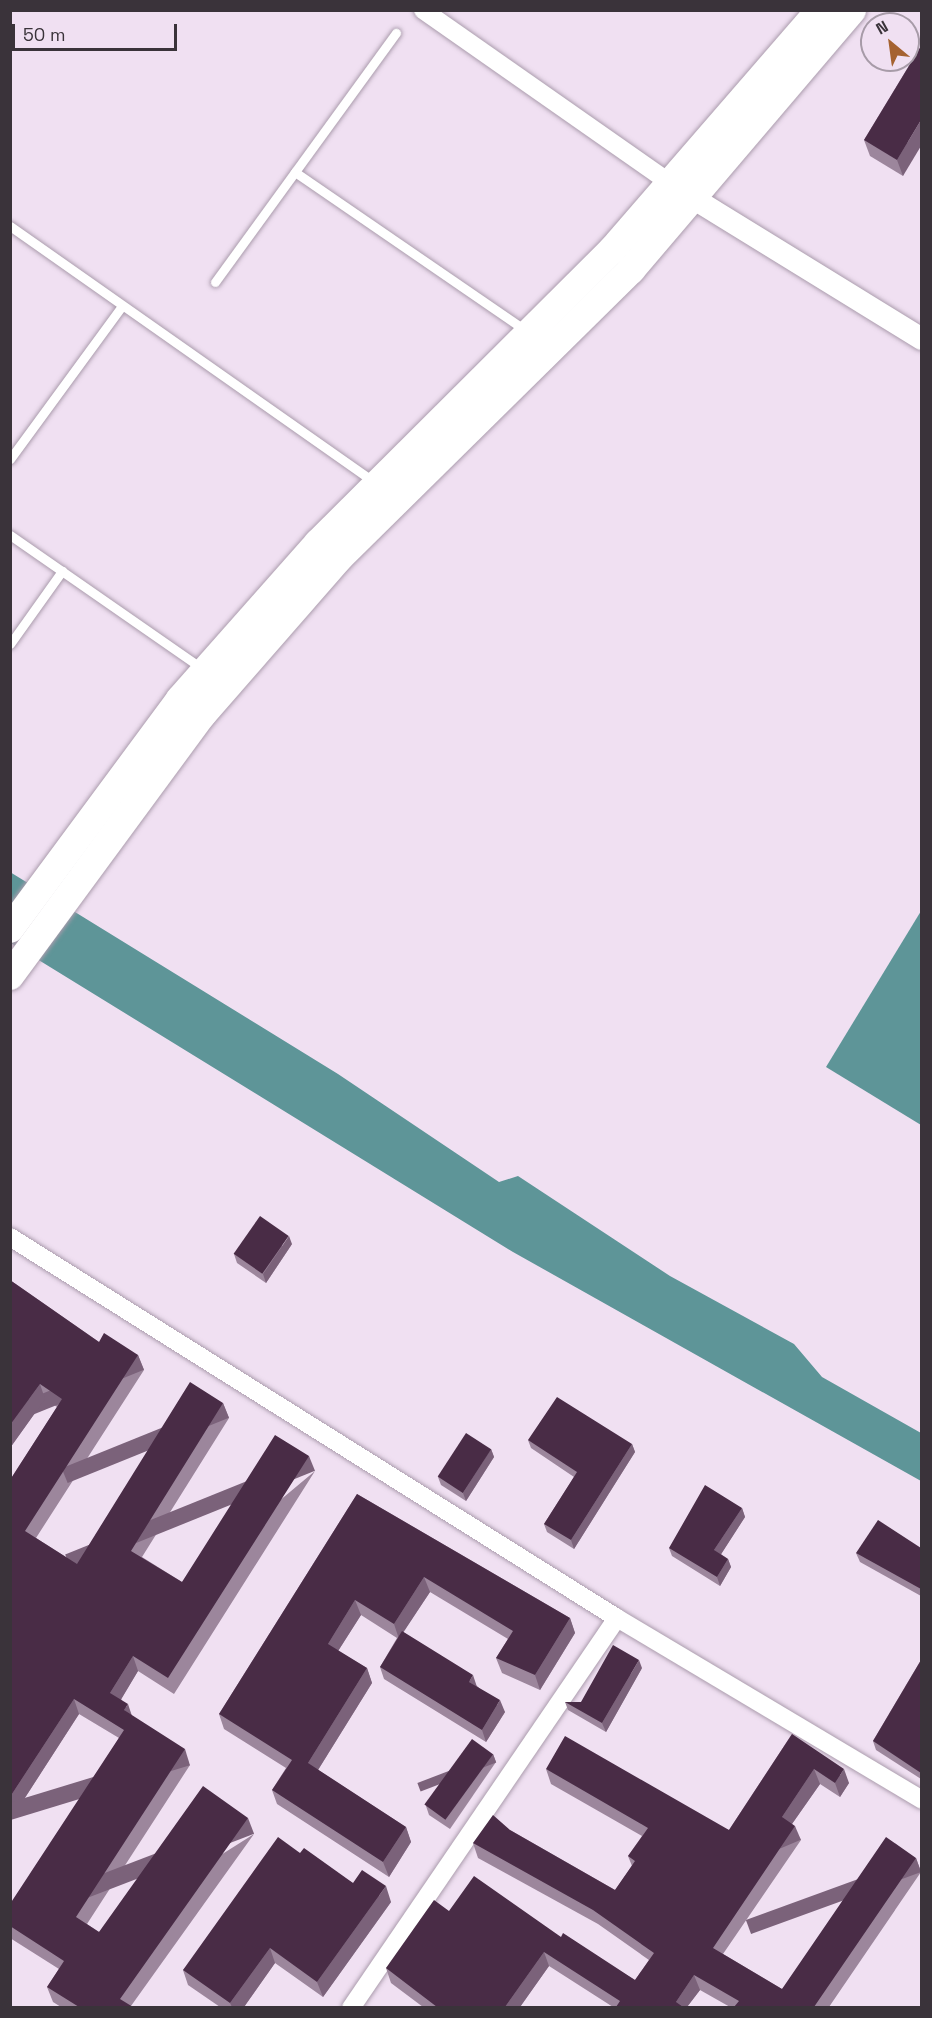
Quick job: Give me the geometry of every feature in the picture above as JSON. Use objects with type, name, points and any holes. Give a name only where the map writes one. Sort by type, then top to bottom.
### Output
[{"type":"main road","points":[[13,972],[69,871],[215,680],[377,484],[529,332],[670,183],[820,10]]},
{"type":"main road","points":[[215,680],[631,270],[693,201],[852,10]]},
{"type":"main road","points":[[10,928],[69,871]]},
{"type":"street","points":[[423,10],[693,201],[921,339]]},
{"type":"street","points":[[10,1237],[617,1618],[921,1800]]},
{"type":"street","points":[[351,2007],[617,1618]]},
{"type":"lane","points":[[215,282],[396,33]]},
{"type":"lane","points":[[295,171],[529,332]]},
{"type":"lane","points":[[10,226],[377,484]]},
{"type":"lane","points":[[10,459],[122,306]]},
{"type":"lane","points":[[10,535],[215,680]]},
{"type":"lane","points":[[10,645],[62,571]]},
{"type":"shaded area","points":[[10,872],[338,1074],[499,1182],[518,1176],[670,1276],[794,1344],[822,1377],[921,1433],[921,1481],[513,1252],[11,943]]},
{"type":"shaded area","points":[[921,911],[921,1125],[826,1067]]},
{"type":"building","points":[[921,46],[921,120],[897,160],[864,140],[905,72],[920,72]]},
{"type":"building","points":[[260,1216],[289,1236],[262,1274],[234,1254]]},
{"type":"building","points":[[10,1280],[99,1342],[104,1333],[138,1355],[25,1531],[77,1564],[190,1382],[223,1403],[131,1551],[182,1582],[275,1435],[309,1456],[168,1678],[133,1656],[110,1693],[128,1704],[124,1710],[185,1749],[76,1917],[99,1932],[203,1786],[248,1818],[120,1999],[133,2007],[79,2007],[47,1987],[64,1961],[10,1926],[10,1904],[124,1730],[74,1699],[10,1797],[10,1480],[62,1399],[40,1384],[10,1425]]},
{"type":"building","points":[[557,1397],[632,1444],[571,1540],[544,1524],[577,1472],[528,1440]]},
{"type":"building","points":[[466,1433],[491,1449],[463,1493],[438,1477]]},
{"type":"building","points":[[705,1485],[742,1508],[714,1550],[728,1559],[717,1577],[669,1548]]},
{"type":"building","points":[[357,1494],[570,1618],[535,1675],[496,1658],[513,1631],[424,1577],[394,1624],[355,1600],[328,1644],[367,1668],[308,1763],[406,1827],[383,1862],[272,1790],[292,1760],[219,1714]]},
{"type":"building","points":[[878,1520],[921,1548],[921,1589],[856,1553]]},
{"type":"building","points":[[402,1631],[473,1675],[469,1682],[500,1700],[482,1730],[380,1667]]},
{"type":"building","points":[[613,1645],[639,1660],[602,1723],[565,1702],[581,1702]]},
{"type":"building","points":[[921,1660],[921,1773],[873,1741]]},
{"type":"building","points":[[792,1734],[844,1769],[835,1783],[814,1769],[782,1817],[795,1826],[713,1948],[782,1989],[886,1837],[916,1858],[814,2007],[734,2007],[739,2001],[694,1975],[676,2002],[683,2007],[616,2007],[620,2001],[544,1952],[505,2007],[437,2007],[386,1968],[434,1900],[449,1911],[474,1876],[561,1937],[563,1933],[635,1980],[654,1953],[593,1910],[473,1843],[493,1815],[510,1830],[615,1890],[635,1861],[628,1856],[648,1828],[546,1769],[565,1736],[729,1830]]},
{"type":"building","points":[[472,1739],[493,1754],[445,1820],[424,1805]]},
{"type":"building","points":[[278,1837],[300,1853],[304,1848],[353,1883],[362,1870],[386,1886],[317,1982],[270,1948],[230,2003],[183,1970]]}]
